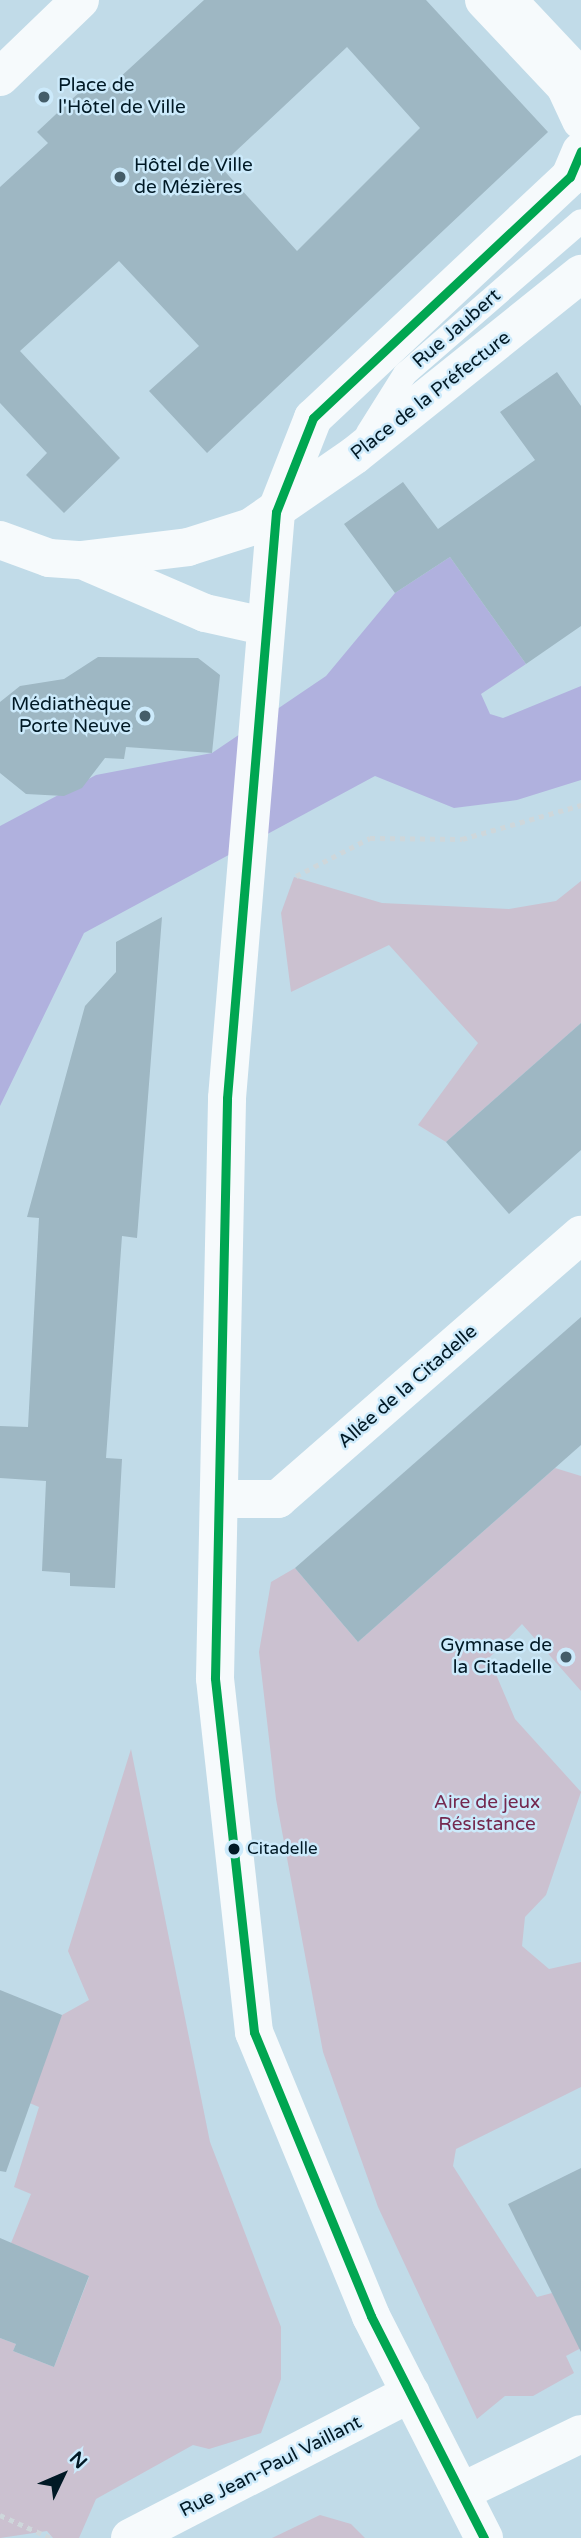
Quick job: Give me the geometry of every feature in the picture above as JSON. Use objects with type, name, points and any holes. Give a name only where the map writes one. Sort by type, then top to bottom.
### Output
[{"type":"main road","points":[[0,77],[80,0]]},
{"type":"main road","points":[[484,0],[565,86],[581,120]]},
{"type":"main road","points":[[484,2538],[371,2316],[254,2032],[215,1678],[227,1098],[248,888],[264,626],[276,512],[313,418],[570,177],[581,151]]},
{"type":"main road","name":"Place de la Préfecture","points":[[0,540],[50,558],[81,560],[198,544],[276,512],[355,455],[581,274]]},
{"type":"main road","name":"Place de la Préfecture","points":[[81,560],[205,613],[264,626]]},
{"type":"main road","name":"Allée de la Citadelle","points":[[219,1499],[278,1499],[581,1235]]},
{"type":"main road","name":"Rue Jean-Paul Vaillant","points":[[130,2538],[411,2393]]},
{"type":"main road","points":[[461,2493],[581,2434]]},
{"type":"lane","points":[[517,0],[581,68]]},
{"type":"lane","name":"Rue Jaubert","points":[[355,455],[405,374],[581,221]]},
{"type":"path","points":[[248,888],[370,838],[462,839],[581,805]]},
{"type":"path","points":[[0,2515],[51,2538]]},
{"type":"green space","points":[[294,877],[382,903],[509,909],[556,901],[581,881],[581,1023],[446,1142],[418,1125],[478,1043],[389,945],[291,992],[281,913]]},
{"type":"green space","name":"Aire de jeux Résistance","points":[[555,1468],[581,1476],[581,1691],[522,1624],[489,1658],[515,1719],[581,1792],[546,1895],[525,1917],[522,1946],[549,1969],[581,1962],[581,2087],[456,2149],[453,2166],[537,2297],[552,2293],[581,2348],[566,2356],[574,2373],[533,2396],[505,2396],[477,2419],[378,2207],[323,2052],[276,1799],[259,1652],[271,1582],[295,1568],[358,1642]]},
{"type":"green space","points":[[131,1749],[210,2142],[281,2327],[281,2379],[261,2433],[209,2449],[193,2445],[96,2499],[79,2538],[53,2538],[47,2531],[0,2538],[0,2338],[16,2344],[13,2351],[54,2367],[89,2277],[11,2243],[31,2194],[14,2187],[39,2107],[20,2099],[62,2015],[89,2000],[68,1951]]},
{"type":"green space","points":[[320,2515],[351,2524],[365,2538],[272,2538]]},
{"type":"water","points":[[450,557],[526,664],[481,694],[490,714],[503,718],[581,686],[581,780],[517,800],[454,808],[375,776],[84,933],[0,1106],[0,826],[96,775],[212,753],[326,676],[395,593]]},
{"type":"building","points":[[204,0],[426,0],[548,132],[207,453],[149,391],[199,346],[119,261],[20,351],[120,458],[64,513],[26,475],[47,453],[0,403],[0,187],[48,143],[37,132],[71,100],[93,80],[104,92]],"holes":[[[347,47],[420,128],[297,251],[220,166]]]},
{"type":"building","points":[[557,372],[581,406],[581,626],[526,664],[450,557],[395,593],[344,524],[403,482],[438,529],[535,460],[500,412]]},
{"type":"building","points":[[98,657],[198,658],[220,675],[212,753],[126,747],[124,759],[105,758],[82,788],[64,796],[26,794],[0,773],[0,702],[20,686],[64,679]]},
{"type":"building","points":[[162,917],[137,1238],[122,1236],[106,1458],[122,1459],[115,1588],[70,1586],[70,1573],[42,1571],[46,1481],[0,1478],[0,1426],[28,1427],[39,1218],[27,1217],[85,1006],[116,972],[116,942]]},
{"type":"building","points":[[581,1023],[581,1150],[509,1214],[446,1142]]},
{"type":"building","points":[[581,1317],[581,1445],[358,1642],[295,1568]]},
{"type":"building","points":[[0,1990],[62,2015],[6,2172],[0,2171]]},
{"type":"building","points":[[581,2168],[581,2352],[508,2204]]},
{"type":"building","points":[[0,2238],[89,2276],[54,2367],[13,2351],[16,2344],[0,2338]]},
{"type":"transit line","points":[[484,2538],[371,2316],[254,2032],[215,1678],[227,1098],[276,512],[313,418],[570,177],[581,151]]},
{"type":"place","name":"Place de l'Hôtel de Ville","points":[[44,97]]},
{"type":"place","name":"Hôtel de Ville de Mézières","points":[[120,177]]},
{"type":"place","name":"Médiathèque Porte Neuve","points":[[145,716]]},
{"type":"place","name":"Gymnase de la Citadelle","points":[[566,1657]]},
{"type":"place","name":"Citadelle","points":[[234,1849]]}]
